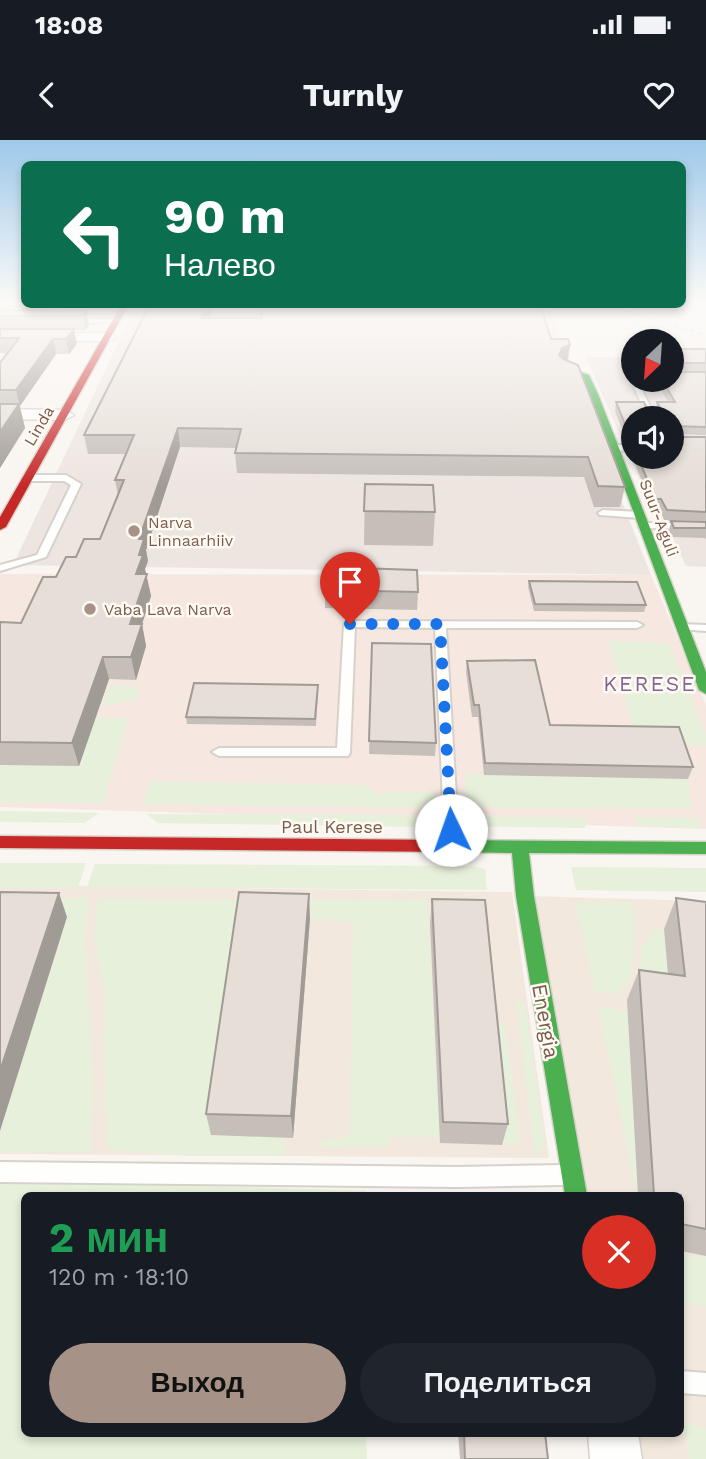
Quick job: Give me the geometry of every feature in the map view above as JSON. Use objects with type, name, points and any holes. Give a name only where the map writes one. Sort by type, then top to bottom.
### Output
[{"type":"main road","name":"Linda","points":[[0,527],[92,364]]},
{"type":"main road","name":"Suur-Aguli","points":[[568,371],[586,377],[706,690]]},
{"type":"main road","name":"Paul Kerese","points":[[0,842],[706,848]]},
{"type":"main road","name":"Energia","points":[[520,847],[525,896],[576,1192]]},
{"type":"street","points":[[0,414],[65,415]]},
{"type":"street","points":[[614,1437],[617,1459]]},
{"type":"lane","points":[[613,448],[621,448]]},
{"type":"lane","points":[[0,568],[41,557],[76,484],[66,478],[28,478]]},
{"type":"lane","points":[[603,513],[641,520],[706,526]]},
{"type":"lane","points":[[219,752],[343,753],[350,624],[637,625]]},
{"type":"lane","points":[[440,624],[452,846]]},
{"type":"lane","points":[[682,627],[706,628]]},
{"type":"lane","points":[[0,1172],[445,1177],[573,1175]]},
{"type":"lane","points":[[684,1382],[706,1384]]},
{"type":"shaded area","points":[[108,364],[567,364],[651,575],[13,565]]},
{"type":"shaded area","points":[[589,364],[621,364],[621,392],[684,392],[684,364],[706,364],[706,567],[686,566],[651,490],[642,485],[635,469],[684,469],[684,406],[621,406],[621,437]]},
{"type":"shaded area","points":[[0,574],[651,575],[706,705],[706,829],[0,807]]},
{"type":"shaded area","points":[[0,885],[512,892],[549,1158],[0,1154]]},
{"type":"shaded area","points":[[525,896],[706,901],[706,1459],[626,1459],[623,1437],[684,1437],[684,1192],[578,1192]]},
{"type":"green space","points":[[608,641],[669,643],[706,735],[706,745],[677,745],[636,738]]},
{"type":"green space","points":[[107,685],[138,687],[136,701],[102,705]]},
{"type":"green space","points":[[95,718],[129,718],[103,803],[0,802],[0,765],[79,766]]},
{"type":"green space","points":[[464,774],[688,779],[692,808],[468,807]]},
{"type":"green space","points":[[149,781],[365,785],[377,793],[435,792],[436,808],[143,804]]},
{"type":"green space","points":[[0,811],[99,813],[84,823],[0,822]]},
{"type":"green space","points":[[146,814],[437,815],[435,824],[421,827],[158,823]]},
{"type":"green space","points":[[461,816],[587,818],[585,828],[465,826]]},
{"type":"green space","points":[[635,817],[699,818],[702,828],[638,826]]},
{"type":"green space","points":[[0,863],[86,863],[78,888],[0,888]]},
{"type":"green space","points":[[95,864],[471,866],[485,869],[487,890],[87,887]]},
{"type":"green space","points":[[571,867],[706,868],[706,892],[576,890]]},
{"type":"green space","points":[[24,898],[89,898],[85,940],[93,1079],[91,1152],[0,1152],[0,1131],[67,918]]},
{"type":"green space","points":[[98,899],[427,900],[440,1137],[390,1137],[390,1146],[319,1147],[322,1140],[350,1137],[353,922],[310,918],[309,908],[211,1134],[284,1137],[285,1155],[191,1156],[108,1150],[104,1059],[105,999],[94,935]]},
{"type":"green space","points":[[575,902],[633,902],[635,932],[631,979],[618,994],[595,992]]},
{"type":"green space","points":[[664,929],[672,1006],[640,1002],[641,948],[653,930]]},
{"type":"green space","points":[[516,998],[525,1005],[545,1146],[535,1158]]},
{"type":"green space","points":[[598,1007],[628,1011],[636,1192]]},
{"type":"green space","points":[[491,1023],[505,1023],[520,1141],[502,1145]]},
{"type":"green space","points":[[0,1179],[366,1191],[21,1192],[21,1437],[366,1437],[367,1459],[0,1459]]},
{"type":"green space","points":[[684,1255],[706,1257],[706,1306],[684,1303]]},
{"type":"green space","points":[[684,1422],[706,1429],[706,1459],[690,1459]]},
{"type":"building","points":[[0,364],[35,364],[16,390],[0,390]]},
{"type":"building","points":[[120,364],[574,364],[578,365],[625,487],[598,486],[588,457],[235,453],[241,429],[178,428],[139,539],[144,539],[139,555],[143,555],[136,574],[147,574],[130,624],[142,624],[131,657],[103,657],[72,743],[0,742],[0,622],[21,623],[43,577],[56,577],[66,557],[76,557],[84,539],[100,539],[124,480],[115,480],[134,435],[84,435]]},
{"type":"building","points":[[684,372],[706,372],[706,427],[684,426],[684,406],[659,406],[657,402],[675,402],[669,392],[684,392]]},
{"type":"building","points":[[616,402],[644,402],[646,406],[621,406],[621,414]]},
{"type":"building","points":[[0,404],[19,404],[0,432]]},
{"type":"building","points":[[684,437],[706,437],[706,512],[667,510],[661,499],[655,499],[643,469],[684,469]]},
{"type":"building","points":[[365,484],[433,485],[435,512],[364,511]]},
{"type":"building","points":[[671,521],[706,522],[706,528],[674,528]]},
{"type":"building","points":[[327,567],[417,570],[418,592],[325,590]]},
{"type":"building","points":[[529,581],[637,582],[646,605],[535,604]]},
{"type":"building","points":[[372,643],[431,644],[436,743],[369,741]]},
{"type":"building","points":[[535,660],[550,725],[679,727],[693,767],[485,763],[479,705],[474,705],[467,661]]},
{"type":"building","points":[[194,683],[318,685],[315,719],[186,717]]},
{"type":"building","points":[[0,892],[59,893],[0,1071]]},
{"type":"building","points":[[239,892],[309,894],[291,1116],[206,1114]]},
{"type":"building","points":[[676,898],[706,902],[706,1229],[684,1225],[684,1192],[654,1192],[639,970],[685,976]]},
{"type":"building","points":[[432,899],[485,900],[508,1124],[443,1122]]},
{"type":"building","points":[[464,1437],[545,1437],[548,1459],[465,1459]]},
{"type":"traffic: fast","points":[[568,371],[586,377],[594,394],[706,690]]},
{"type":"traffic: fast","points":[[450,846],[706,848]]},
{"type":"traffic: fast","points":[[520,847],[525,896],[575,1192]]},
{"type":"traffic: jam","points":[[0,527],[92,364]]},
{"type":"traffic: jam","points":[[0,842],[450,846]]},
{"type":"place","name":"Narva Linnaarhiiv","points":[[134,531]]},
{"type":"place","name":"Vaba Lava Narva","points":[[90,609]]},
{"type":"district","name":"KERESE","points":[[650,683]]},
{"type":"route","points":[[350,624],[440,624],[451,830]]}]
